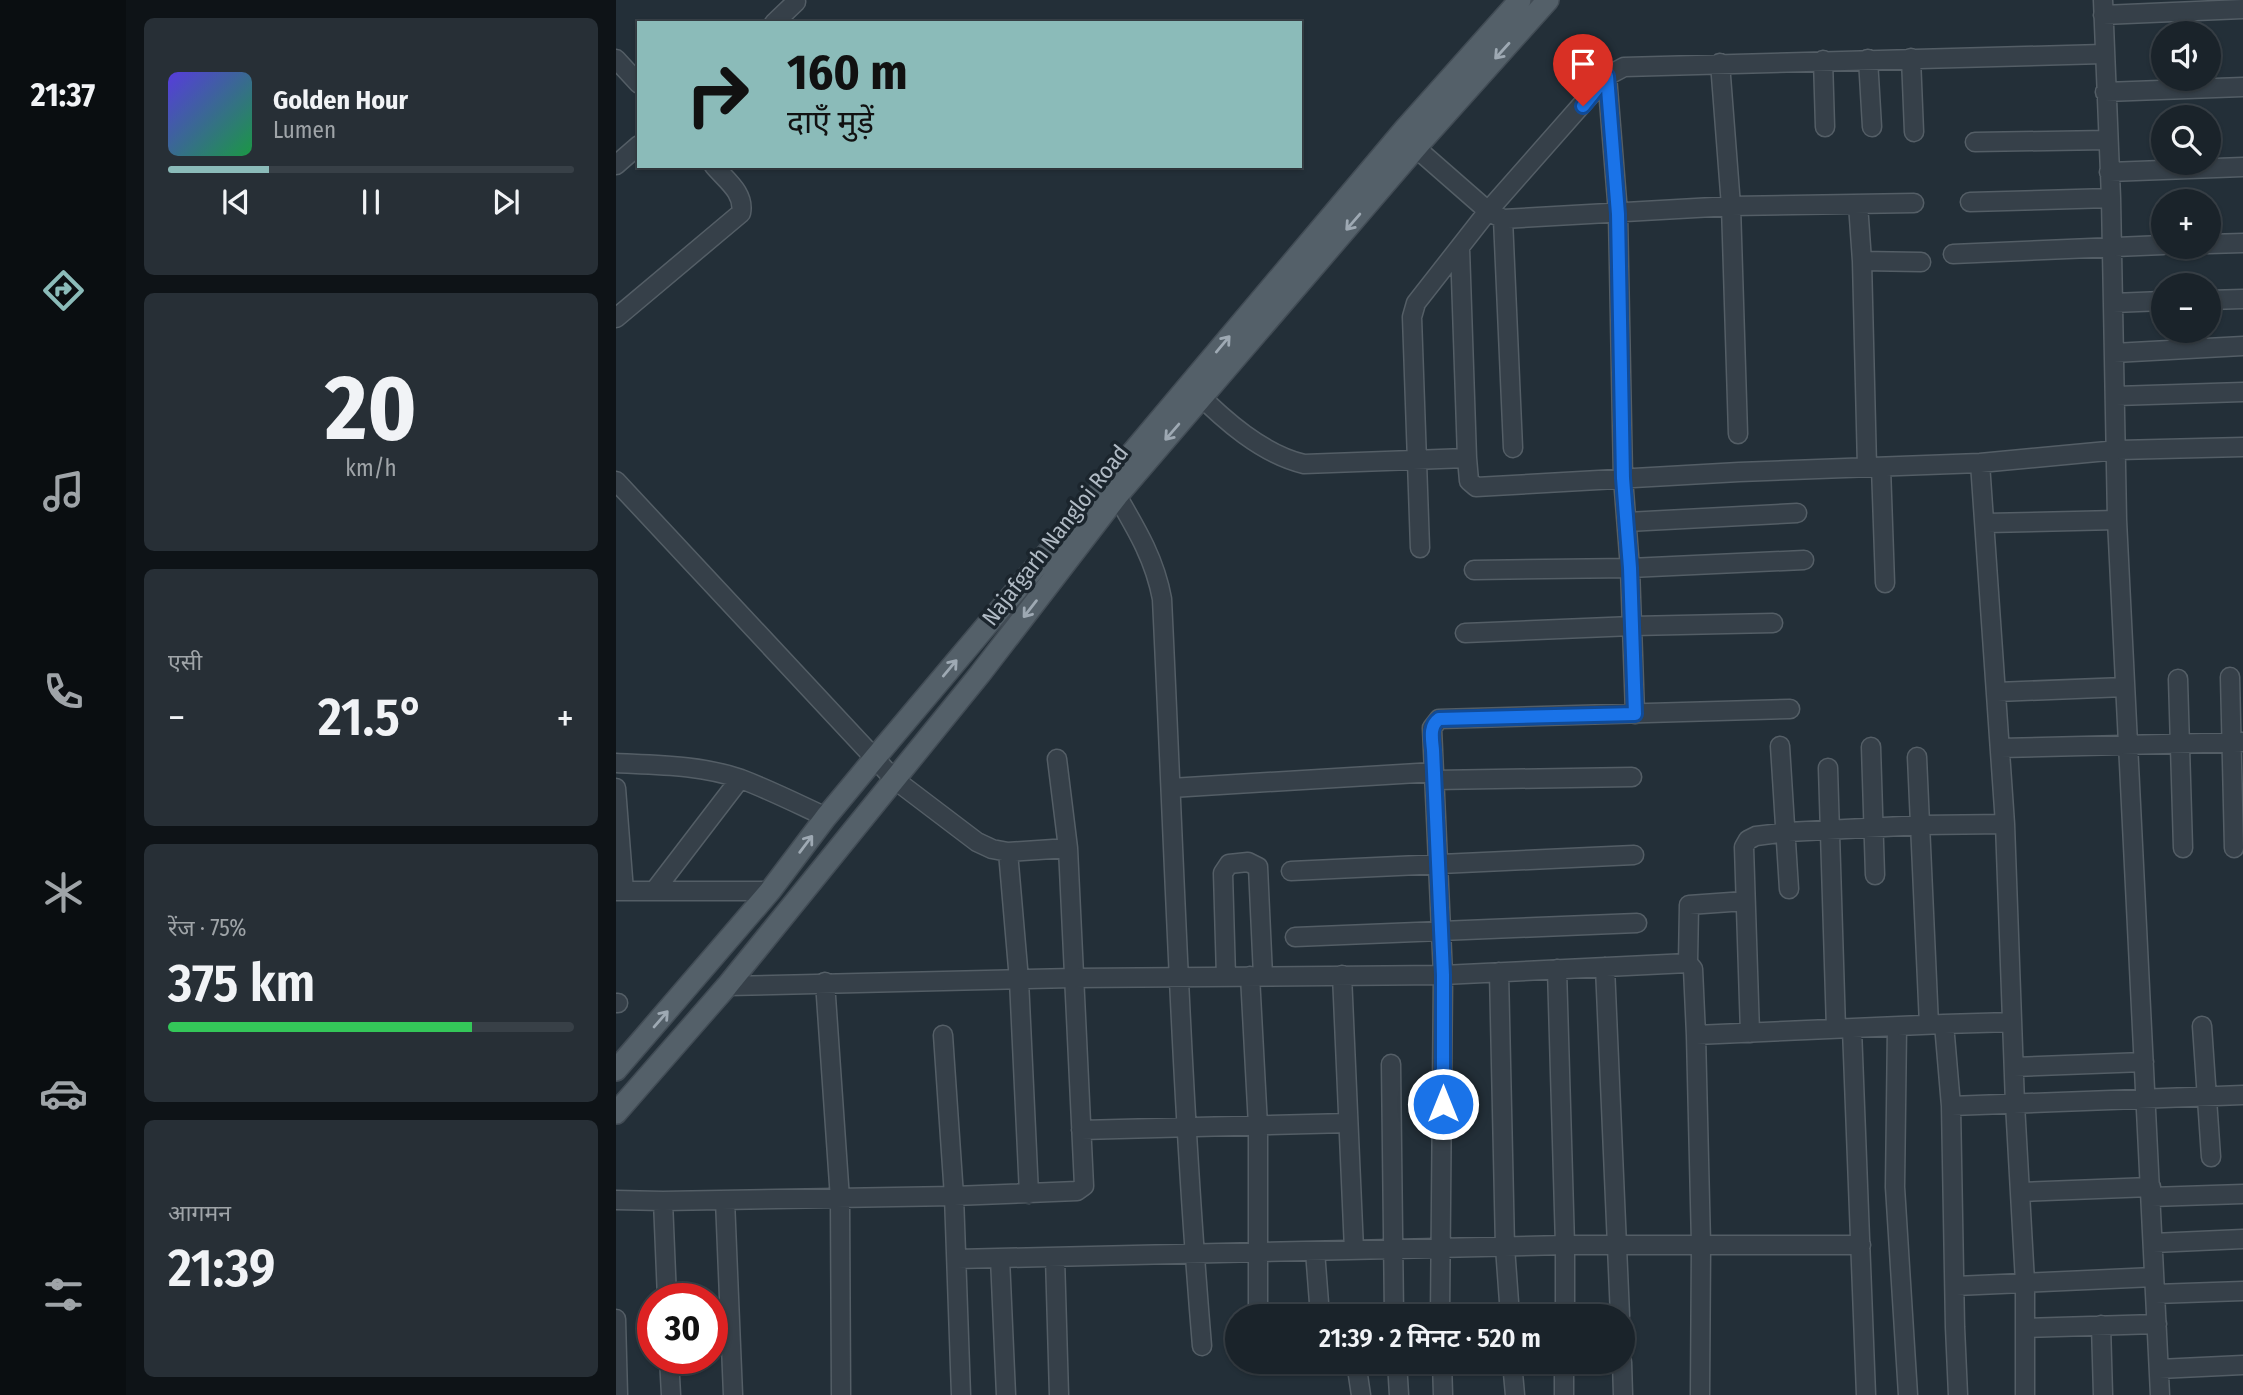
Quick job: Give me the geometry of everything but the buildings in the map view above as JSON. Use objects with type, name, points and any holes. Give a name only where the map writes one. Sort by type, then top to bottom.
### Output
[{"type":"main road","name":"Najafgarh Nangloi Road","points":[[616,1113],[726,986],[980,674],[1195,391],[1405,130],[1520,0]]},
{"type":"main road","name":"Najafgarh Nangloi Road","points":[[616,1070],[770,891],[874,759],[1195,391],[1548,0]]},
{"type":"street","points":[[776,21],[796,2]]},
{"type":"street","points":[[2160,1395],[2118,520],[2111,198],[2103,8],[2243,9]]},
{"type":"street","points":[[1420,548],[1412,317],[1416,303],[1460,248],[1496,215],[1607,76],[1624,67],[2103,54]]},
{"type":"street","points":[[1912,58],[1914,132]]},
{"type":"street","points":[[616,59],[637,82]]},
{"type":"street","points":[[1868,59],[1872,127]]},
{"type":"street","points":[[1823,60],[1825,127]]},
{"type":"street","points":[[1720,63],[1731,206],[1738,434]]},
{"type":"street","points":[[1607,76],[1618,214],[1623,478],[1633,626],[1635,714]]},
{"type":"street","points":[[2105,92],[2243,87]]},
{"type":"street","points":[[1975,142],[2108,139]]},
{"type":"street","points":[[616,165],[637,147]]},
{"type":"street","points":[[1416,148],[1496,215],[1618,214],[1731,206],[1914,203]]},
{"type":"street","points":[[2109,172],[2243,167]]},
{"type":"street","points":[[616,318],[741,213],[743,204],[739,193],[716,168]]},
{"type":"street","points":[[1970,202],[2111,198]]},
{"type":"street","points":[[1858,204],[1874,467],[1885,583]]},
{"type":"street","points":[[1496,215],[1513,448]]},
{"type":"street","points":[[2221,244],[2243,243]]},
{"type":"street","points":[[1953,254],[2151,245]]},
{"type":"street","points":[[1460,248],[1467,458],[1469,481],[1476,487],[1980,463],[2118,450],[2243,446]]},
{"type":"street","points":[[1862,261],[1921,262]]},
{"type":"street","points":[[2221,300],[2243,299]]},
{"type":"street","points":[[2113,303],[2151,301]]},
{"type":"street","points":[[2115,353],[2243,346]]},
{"type":"street","points":[[1195,391],[1275,455],[1304,464],[1467,458]]},
{"type":"street","points":[[2116,396],[2243,392]]},
{"type":"street","points":[[1980,463],[2005,824],[2015,1104],[2025,1282],[2025,1395]]},
{"type":"street","points":[[616,481],[894,779],[977,842],[992,849],[1008,852],[1068,848]]},
{"type":"street","points":[[1117,496],[1147,547],[1158,574],[1163,599],[1179,977],[1194,1254],[1202,1346]]},
{"type":"street","points":[[1627,522],[1797,513]]},
{"type":"street","points":[[1986,523],[2118,520]]},
{"type":"street","points":[[1474,570],[1630,568],[1804,560]]},
{"type":"street","points":[[1465,633],[1773,623]]},
{"type":"street","points":[[2230,677],[2237,743],[2234,848]]},
{"type":"street","points":[[2178,679],[2183,848]]},
{"type":"street","points":[[1997,692],[2125,687]]},
{"type":"street","points":[[1440,1304],[1443,975],[1432,728],[1439,719],[1790,709]]},
{"type":"street","points":[[2000,748],[2237,743]]},
{"type":"street","points":[[1780,746],[1789,889]]},
{"type":"street","points":[[1871,747],[1875,875]]},
{"type":"street","points":[[1917,757],[1936,1025],[1951,1107],[1958,1395]]},
{"type":"street","points":[[616,1200],[840,1199],[1029,1194],[1077,1191],[1084,1186],[1068,848],[1057,759]]},
{"type":"street","points":[[616,763],[671,765],[740,779],[826,817]]},
{"type":"street","points":[[1828,768],[1829,830],[1861,1245],[1866,1395]]},
{"type":"street","points":[[1171,788],[1434,776],[1632,777]]},
{"type":"street","points":[[655,890],[740,779]]},
{"type":"street","points":[[616,788],[620,891],[770,891]]},
{"type":"street","points":[[1750,1033],[1744,847],[1748,841],[1756,836],[1785,832],[2005,824]]},
{"type":"street","points":[[1008,852],[1019,980],[1029,1194]]},
{"type":"street","points":[[1291,871],[1634,855]]},
{"type":"street","points":[[1226,977],[1223,873],[1229,864],[1248,862],[1258,867],[1258,1304]]},
{"type":"street","points":[[1700,1395],[1701,1244],[1693,969],[1688,963],[1689,905],[1745,901]]},
{"type":"street","points":[[1295,937],[1637,923]]},
{"type":"street","points":[[726,986],[1074,978],[1443,975],[1688,963]]},
{"type":"street","points":[[1605,967],[1619,1304]]},
{"type":"street","points":[[1557,969],[1565,1304]]},
{"type":"street","points":[[1499,972],[1505,1247],[1509,1304]]},
{"type":"street","points":[[1342,975],[1354,1250]]},
{"type":"street","points":[[825,982],[840,1199],[841,1395]]},
{"type":"street","points":[[1696,1035],[2012,1022]]},
{"type":"street","points":[[2202,1026],[2211,1157]]},
{"type":"street","points":[[1897,1027],[1895,1187],[1908,1395]]},
{"type":"street","points":[[943,1035],[954,1196],[961,1395]]},
{"type":"street","points":[[2014,1067],[2144,1062]]},
{"type":"street","points":[[1391,1064],[1393,1304]]},
{"type":"street","points":[[1951,1107],[2243,1095]]},
{"type":"street","points":[[1082,1130],[1348,1123]]},
{"type":"street","points":[[2021,1192],[2243,1195]]},
{"type":"street","points":[[726,1200],[733,1395]]},
{"type":"street","points":[[663,1201],[666,1283]]},
{"type":"street","points":[[2153,1243],[2243,1239]]},
{"type":"street","points":[[957,1259],[1565,1245],[1861,1245]]},
{"type":"street","points":[[1315,1251],[1319,1304]]},
{"type":"street","points":[[1055,1257],[1059,1395]]},
{"type":"street","points":[[1000,1258],[1006,1395]]},
{"type":"street","points":[[1956,1286],[2025,1282],[2243,1291]]},
{"type":"street","points":[[616,1319],[618,1395]]},
{"type":"street","points":[[2025,1328],[2157,1324]]},
{"type":"street","points":[[2101,1325],[2103,1395]]},
{"type":"street","points":[[2159,1369],[2243,1365]]},
{"type":"street","points":[[670,1374],[671,1395]]},
{"type":"street","points":[[1358,1374],[1361,1395]]},
{"type":"street","points":[[1398,1374],[1399,1395]]},
{"type":"street","points":[[1442,1374],[1443,1395]]},
{"type":"street","points":[[1514,1374],[1515,1395]]},
{"type":"street","points":[[1564,1374],[1564,1395]]},
{"type":"street","points":[[1622,1374],[1623,1395]]},
{"type":"route","points":[[1443,1104],[1443,975],[1432,728],[1434,723],[1439,719],[1635,714],[1633,626],[1623,478],[1618,214],[1607,76],[1583,106]]}]
